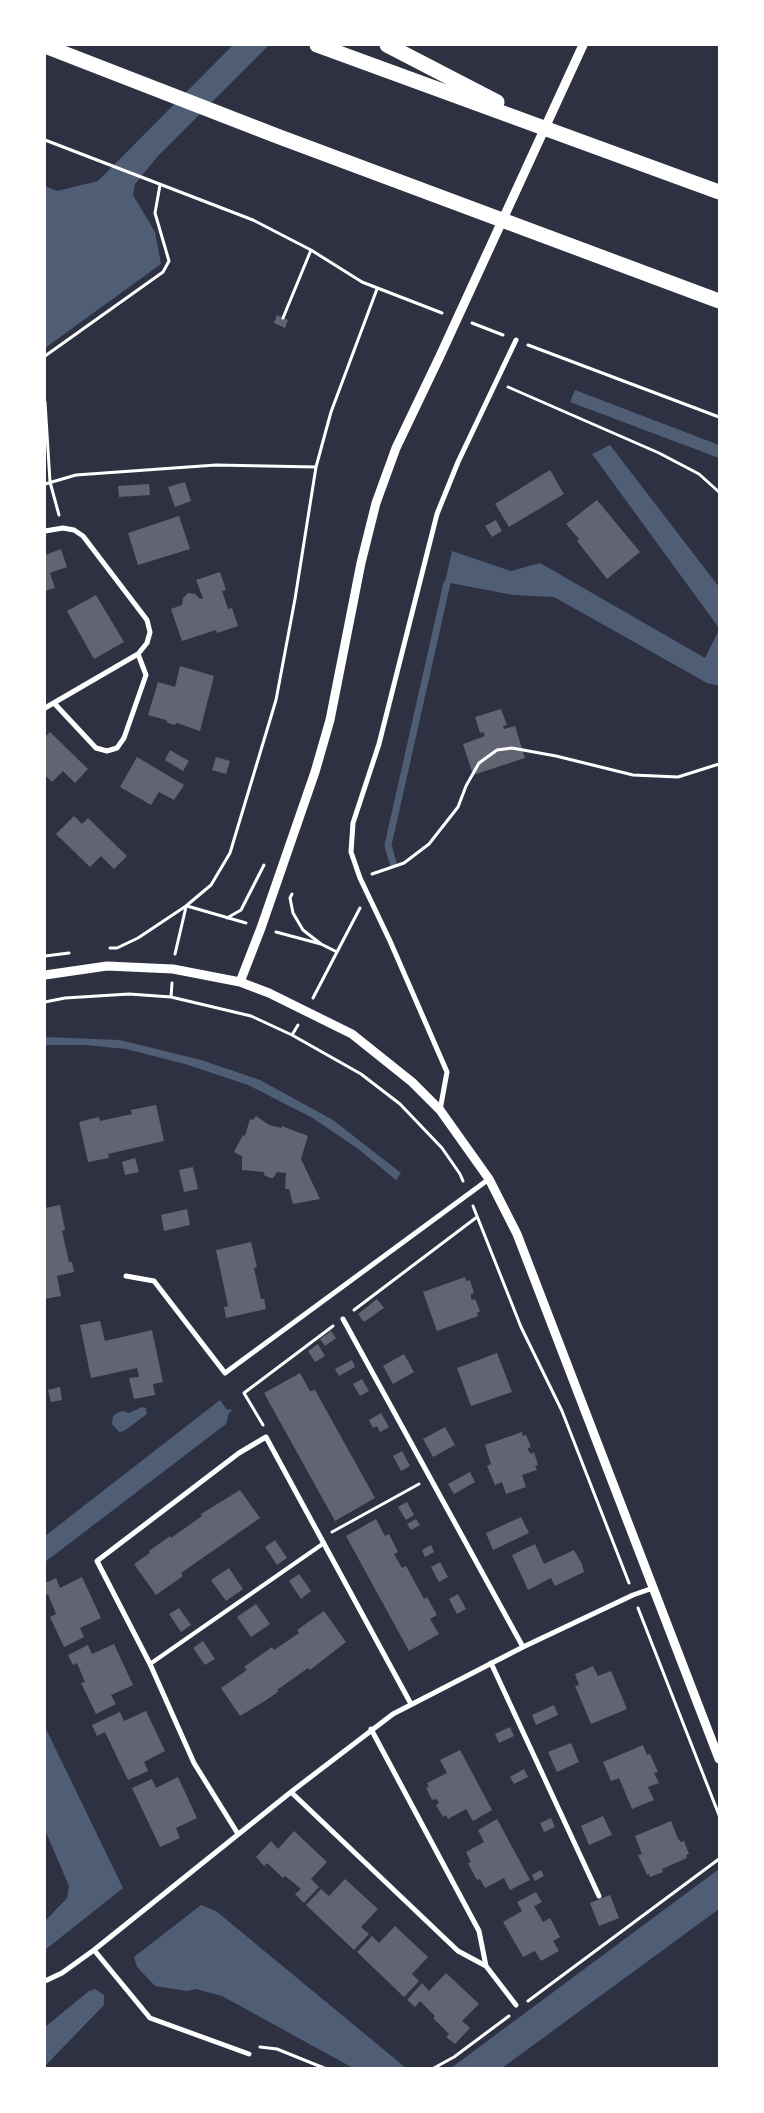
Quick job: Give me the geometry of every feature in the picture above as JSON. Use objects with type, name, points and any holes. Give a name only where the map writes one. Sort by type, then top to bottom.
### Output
[{"type":"highway","points":[[317,45],[719,192]]},
{"type":"highway","points":[[388,45],[550,129]]},
{"type":"highway","points":[[45,46],[277,136],[719,301]]},
{"type":"street","points":[[240,982],[261,928],[315,772],[330,720],[361,562],[376,503],[396,448],[583,45]]},
{"type":"street","points":[[440,1110],[447,1072],[390,941],[360,878],[352,852],[353,823],[379,744],[437,514],[458,462],[516,340]]},
{"type":"street","points":[[45,531],[63,528],[74,530],[83,536],[147,620],[150,632],[147,643],[138,654],[45,708]]},
{"type":"street","points":[[54,703],[96,748],[107,751],[117,748],[124,738],[146,675],[138,654]]},
{"type":"street","points":[[45,975],[107,966],[173,969],[240,982],[306,1010],[352,1034],[412,1082],[440,1110],[489,1178],[517,1234],[719,1759]]},
{"type":"street","points":[[126,1276],[154,1281],[225,1373],[489,1178]]},
{"type":"street","points":[[343,1319],[523,1647]]},
{"type":"street","points":[[238,1834],[194,1763],[150,1664],[97,1561],[239,1453],[266,1437],[411,1704]]},
{"type":"street","points":[[45,1981],[62,1973],[94,1950],[371,1729],[411,1704],[523,1647],[653,1588]]},
{"type":"street","points":[[491,1663],[599,1896]]},
{"type":"street","points":[[371,1729],[479,1931],[486,1966]]},
{"type":"street","points":[[291,1792],[458,1951],[486,1966],[516,2005]]},
{"type":"street","points":[[94,1950],[150,2018],[249,2054]]},
{"type":"lane","points":[[150,1664],[322,1541]]},
{"type":"path","points":[[45,140],[253,220],[311,250],[362,282],[450,315]]},
{"type":"path","points":[[45,356],[163,272],[169,261],[155,213],[160,185]]},
{"type":"path","points":[[283,318],[311,250]]},
{"type":"path","points":[[108,949],[117,948],[133,941],[186,906],[211,885],[230,852],[276,700],[295,600],[316,467],[331,412],[378,289]]},
{"type":"path","points":[[468,322],[719,417]]},
{"type":"path","points":[[497,382],[659,453],[698,474],[719,492]]},
{"type":"path","points":[[45,402],[50,482],[63,528]]},
{"type":"path","points":[[45,484],[76,475],[216,465],[316,467]]},
{"type":"path","points":[[360,878],[404,864],[429,844],[458,807],[466,786],[479,763],[496,750],[512,748],[556,756],[633,775],[678,777],[719,764]]},
{"type":"path","points":[[292,1035],[367,896]]},
{"type":"path","points":[[186,906],[227,918]]},
{"type":"path","points":[[321,944],[337,952]]},
{"type":"path","points":[[45,956],[72,953]]},
{"type":"path","points":[[45,1002],[65,998],[129,994],[171,997],[251,1016],[292,1035],[361,1074],[400,1104],[442,1148],[460,1174],[521,1327],[562,1411],[719,1815]]},
{"type":"path","points":[[322,1541],[430,1478]]},
{"type":"path","points":[[527,2002],[719,1859]]},
{"type":"path","points":[[434,2068],[454,2057],[512,2014]]},
{"type":"path","points":[[249,2054],[262,2046],[277,2049],[324,2068]]},
{"type":"water","points":[[233,45],[269,45],[158,156],[135,184],[133,195],[155,232],[161,264],[45,348],[45,186],[57,191],[98,181]]},
{"type":"water","points":[[575,390],[719,445],[719,458],[570,402]]},
{"type":"water","points":[[610,445],[719,587],[719,628],[592,454]]},
{"type":"water","points":[[452,551],[511,571],[540,563],[705,658],[719,630],[719,686],[707,683],[554,597],[513,595],[445,582]]},
{"type":"water","points":[[45,1037],[120,1040],[201,1060],[260,1080],[333,1120],[401,1173],[396,1180],[357,1148],[311,1117],[248,1085],[185,1064],[126,1049],[85,1045],[45,1045]]},
{"type":"water","points":[[220,1400],[227,1410],[230,1409],[232,1411],[229,1413],[226,1424],[45,1562],[45,1536]]},
{"type":"water","points":[[142,1407],[146,1408],[147,1414],[124,1431],[119,1432],[112,1424],[113,1416],[117,1413],[122,1411],[129,1413]]},
{"type":"water","points":[[45,1727],[123,1888],[45,1950],[45,1921],[67,1898],[69,1886],[45,1830]]},
{"type":"water","points":[[719,1869],[719,1909],[502,2068],[451,2068]]},
{"type":"water","points":[[201,1905],[216,1911],[406,2068],[353,2068],[222,1996],[196,1989],[187,1991],[155,1986],[137,1967],[134,1957]]},
{"type":"water","points":[[95,1989],[104,1995],[104,2005],[45,2066],[45,2027],[89,1991]]},
{"type":"building","points":[[277,315],[288,320],[285,328],[274,323]]},
{"type":"building","points":[[550,470],[564,494],[509,527],[495,504]]},
{"type":"building","points":[[185,482],[191,501],[175,507],[168,487]]},
{"type":"building","points":[[149,484],[150,495],[119,497],[118,486]]},
{"type":"building","points":[[597,500],[640,552],[607,579],[566,524]]},
{"type":"building","points":[[179,516],[190,549],[138,565],[128,533]]},
{"type":"building","points":[[496,520],[502,531],[492,537],[485,526]]},
{"type":"building","points":[[61,549],[67,567],[50,573],[55,588],[45,591],[45,555]]},
{"type":"building","points":[[220,572],[226,590],[222,591],[228,609],[232,608],[238,626],[217,633],[216,630],[182,641],[171,609],[182,605],[183,598],[188,593],[195,594],[200,599],[203,598],[196,580]]},
{"type":"building","points":[[96,595],[124,642],[94,659],[67,611]]},
{"type":"building","points":[[180,666],[214,676],[200,731],[177,723],[174,725],[166,720],[148,715],[158,682],[175,687]]},
{"type":"building","points":[[501,709],[507,725],[503,726],[504,729],[515,726],[525,758],[473,775],[463,744],[485,736],[483,732],[480,733],[475,717]]},
{"type":"building","points":[[50,732],[88,769],[75,783],[63,771],[52,782],[45,775],[45,737]]},
{"type":"building","points":[[170,750],[189,761],[183,771],[165,760]]},
{"type":"building","points":[[137,757],[184,785],[174,800],[159,792],[151,805],[120,787]]},
{"type":"building","points":[[216,757],[230,761],[226,774],[212,770]]},
{"type":"building","points":[[74,816],[82,824],[88,818],[127,856],[114,869],[101,856],[90,867],[56,834]]},
{"type":"building","points":[[156,1105],[164,1141],[108,1154],[109,1158],[88,1162],[79,1122],[99,1117],[100,1121],[132,1114],[131,1110]]},
{"type":"building","points":[[256,1116],[269,1125],[281,1128],[282,1126],[308,1136],[301,1159],[320,1199],[293,1204],[289,1189],[285,1189],[286,1173],[277,1172],[273,1178],[270,1178],[264,1175],[264,1172],[242,1170],[242,1156],[234,1152],[243,1135],[245,1136],[250,1119],[253,1120]]},
{"type":"building","points":[[135,1158],[139,1172],[125,1175],[122,1162]]},
{"type":"building","points":[[193,1167],[198,1189],[184,1192],[179,1170]]},
{"type":"building","points":[[60,1205],[65,1230],[62,1231],[69,1262],[72,1262],[74,1272],[57,1276],[61,1296],[45,1299],[45,1208]]},
{"type":"building","points":[[187,1209],[190,1225],[164,1231],[161,1215]]},
{"type":"building","points":[[251,1242],[257,1267],[254,1268],[261,1299],[264,1299],[266,1309],[226,1318],[224,1307],[228,1306],[216,1250]]},
{"type":"building","points":[[465,1277],[466,1281],[470,1280],[474,1293],[471,1294],[471,1298],[472,1300],[475,1299],[480,1311],[477,1313],[478,1316],[437,1331],[423,1292]]},
{"type":"building","points":[[377,1299],[384,1308],[364,1322],[358,1314]]},
{"type":"building","points":[[100,1321],[105,1341],[152,1330],[163,1382],[153,1384],[155,1395],[134,1399],[129,1378],[139,1377],[137,1368],[91,1378],[80,1325]]},
{"type":"building","points":[[331,1331],[336,1338],[325,1346],[320,1339]]},
{"type":"building","points":[[318,1344],[325,1356],[315,1362],[308,1351]]},
{"type":"building","points":[[497,1353],[512,1392],[471,1406],[457,1368]]},
{"type":"building","points":[[404,1354],[414,1372],[393,1384],[383,1366]]},
{"type":"building","points":[[352,1360],[355,1367],[339,1376],[335,1369]]},
{"type":"building","points":[[300,1373],[310,1391],[315,1390],[375,1498],[335,1521],[264,1393]]},
{"type":"building","points":[[362,1379],[369,1391],[360,1396],[353,1384]]},
{"type":"building","points":[[60,1387],[62,1400],[51,1402],[48,1390]]},
{"type":"building","points":[[381,1413],[389,1427],[380,1432],[377,1426],[373,1428],[369,1420]]},
{"type":"building","points":[[445,1427],[455,1445],[433,1457],[423,1439]]},
{"type":"building","points":[[522,1432],[523,1436],[526,1435],[531,1447],[528,1450],[531,1454],[534,1452],[538,1465],[535,1466],[537,1470],[522,1475],[526,1487],[506,1494],[502,1482],[495,1485],[487,1466],[491,1464],[485,1445]]},
{"type":"building","points":[[402,1451],[410,1466],[401,1471],[393,1456]]},
{"type":"building","points":[[470,1472],[475,1482],[454,1494],[448,1484]]},
{"type":"building","points":[[240,1490],[260,1518],[181,1573],[183,1576],[156,1595],[134,1564],[170,1536],[171,1538],[202,1516],[201,1514]]},
{"type":"building","points":[[407,1502],[414,1515],[406,1520],[398,1507]]},
{"type":"building","points":[[521,1517],[529,1533],[493,1550],[486,1533]]},
{"type":"building","points":[[376,1519],[385,1536],[389,1534],[398,1552],[394,1554],[402,1568],[406,1566],[424,1599],[427,1597],[437,1615],[430,1619],[439,1634],[409,1651],[346,1536]]},
{"type":"building","points":[[416,1519],[420,1525],[411,1530],[407,1524]]},
{"type":"building","points":[[275,1540],[287,1558],[277,1565],[265,1547]]},
{"type":"building","points":[[535,1544],[544,1564],[574,1550],[584,1572],[555,1586],[551,1578],[528,1590],[512,1555]]},
{"type":"building","points":[[431,1545],[434,1552],[425,1557],[422,1550]]},
{"type":"building","points":[[440,1562],[448,1577],[439,1582],[431,1567]]},
{"type":"building","points":[[229,1568],[243,1589],[226,1601],[211,1580]]},
{"type":"building","points":[[299,1574],[311,1591],[301,1599],[289,1581]]},
{"type":"building","points":[[82,1577],[101,1618],[80,1628],[84,1637],[64,1647],[50,1617],[56,1614],[48,1594],[45,1596],[45,1583],[56,1578],[60,1588]]},
{"type":"building","points":[[458,1594],[466,1609],[457,1614],[449,1599]]},
{"type":"building","points":[[256,1604],[270,1624],[251,1637],[237,1617]]},
{"type":"building","points":[[179,1608],[191,1625],[181,1632],[169,1614]]},
{"type":"building","points":[[324,1611],[346,1642],[310,1670],[308,1668],[277,1690],[279,1691],[268,1699],[240,1716],[221,1688],[247,1670],[244,1667],[272,1647],[274,1650],[299,1633],[297,1630]]},
{"type":"building","points":[[203,1641],[215,1659],[205,1665],[193,1648]]},
{"type":"building","points":[[114,1644],[133,1685],[111,1695],[116,1704],[96,1714],[81,1683],[85,1682],[77,1663],[73,1665],[68,1655],[88,1645],[92,1654]]},
{"type":"building","points":[[593,1666],[598,1676],[611,1671],[627,1709],[591,1724],[575,1686],[579,1685],[575,1674]]},
{"type":"building","points":[[554,1705],[558,1715],[536,1725],[532,1715]]},
{"type":"building","points":[[146,1711],[165,1751],[144,1762],[148,1771],[128,1780],[105,1732],[97,1736],[92,1725],[120,1712],[124,1721]]},
{"type":"building","points":[[510,1727],[514,1736],[499,1743],[495,1734]]},
{"type":"building","points":[[571,1743],[579,1762],[557,1772],[548,1752]]},
{"type":"building","points":[[643,1745],[647,1755],[650,1754],[658,1772],[654,1773],[659,1783],[648,1787],[654,1800],[632,1809],[619,1778],[611,1781],[603,1762]]},
{"type":"building","points":[[460,1750],[492,1810],[473,1821],[466,1809],[448,1819],[446,1815],[443,1817],[436,1805],[439,1803],[438,1801],[436,1799],[432,1800],[426,1788],[429,1787],[427,1783],[447,1773],[440,1760]]},
{"type":"building","points":[[524,1769],[528,1777],[514,1784],[510,1777]]},
{"type":"building","points":[[178,1777],[197,1818],[176,1828],[180,1838],[160,1847],[132,1788],[152,1779],[156,1788]]},
{"type":"building","points":[[603,1816],[612,1835],[589,1845],[581,1826]]},
{"type":"building","points":[[551,1818],[555,1827],[544,1832],[540,1823]]},
{"type":"building","points":[[497,1819],[530,1880],[510,1890],[504,1878],[485,1888],[480,1879],[477,1880],[468,1863],[471,1862],[466,1852],[484,1842],[478,1830]]},
{"type":"building","points":[[671,1821],[678,1839],[681,1842],[684,1841],[689,1854],[686,1855],[687,1858],[662,1869],[663,1872],[650,1877],[649,1874],[647,1875],[638,1855],[642,1854],[635,1836]]},
{"type":"building","points":[[294,1831],[327,1862],[311,1879],[319,1887],[304,1903],[295,1894],[301,1889],[285,1876],[283,1878],[267,1863],[264,1866],[256,1857],[271,1841],[278,1849]]},
{"type":"building","points":[[541,1870],[544,1876],[535,1881],[532,1875]]},
{"type":"building","points":[[345,1879],[378,1909],[361,1927],[369,1934],[354,1950],[306,1905],[321,1889],[329,1896]]},
{"type":"building","points":[[536,1892],[542,1902],[534,1906],[543,1922],[550,1918],[560,1937],[553,1941],[559,1951],[541,1961],[535,1951],[523,1957],[503,1922],[522,1911],[517,1902]]},
{"type":"building","points":[[610,1895],[619,1918],[599,1926],[590,1903]]},
{"type":"building","points":[[395,1926],[428,1957],[412,1974],[419,1981],[404,1997],[357,1952],[372,1936],[379,1943]]},
{"type":"building","points":[[446,1973],[479,2004],[462,2021],[470,2028],[455,2044],[446,2037],[449,2034],[420,2001],[415,2007],[407,2000],[422,1983],[429,1991]]},
{"type":"waterway","points":[[393,863],[388,845],[447,583]]}]
